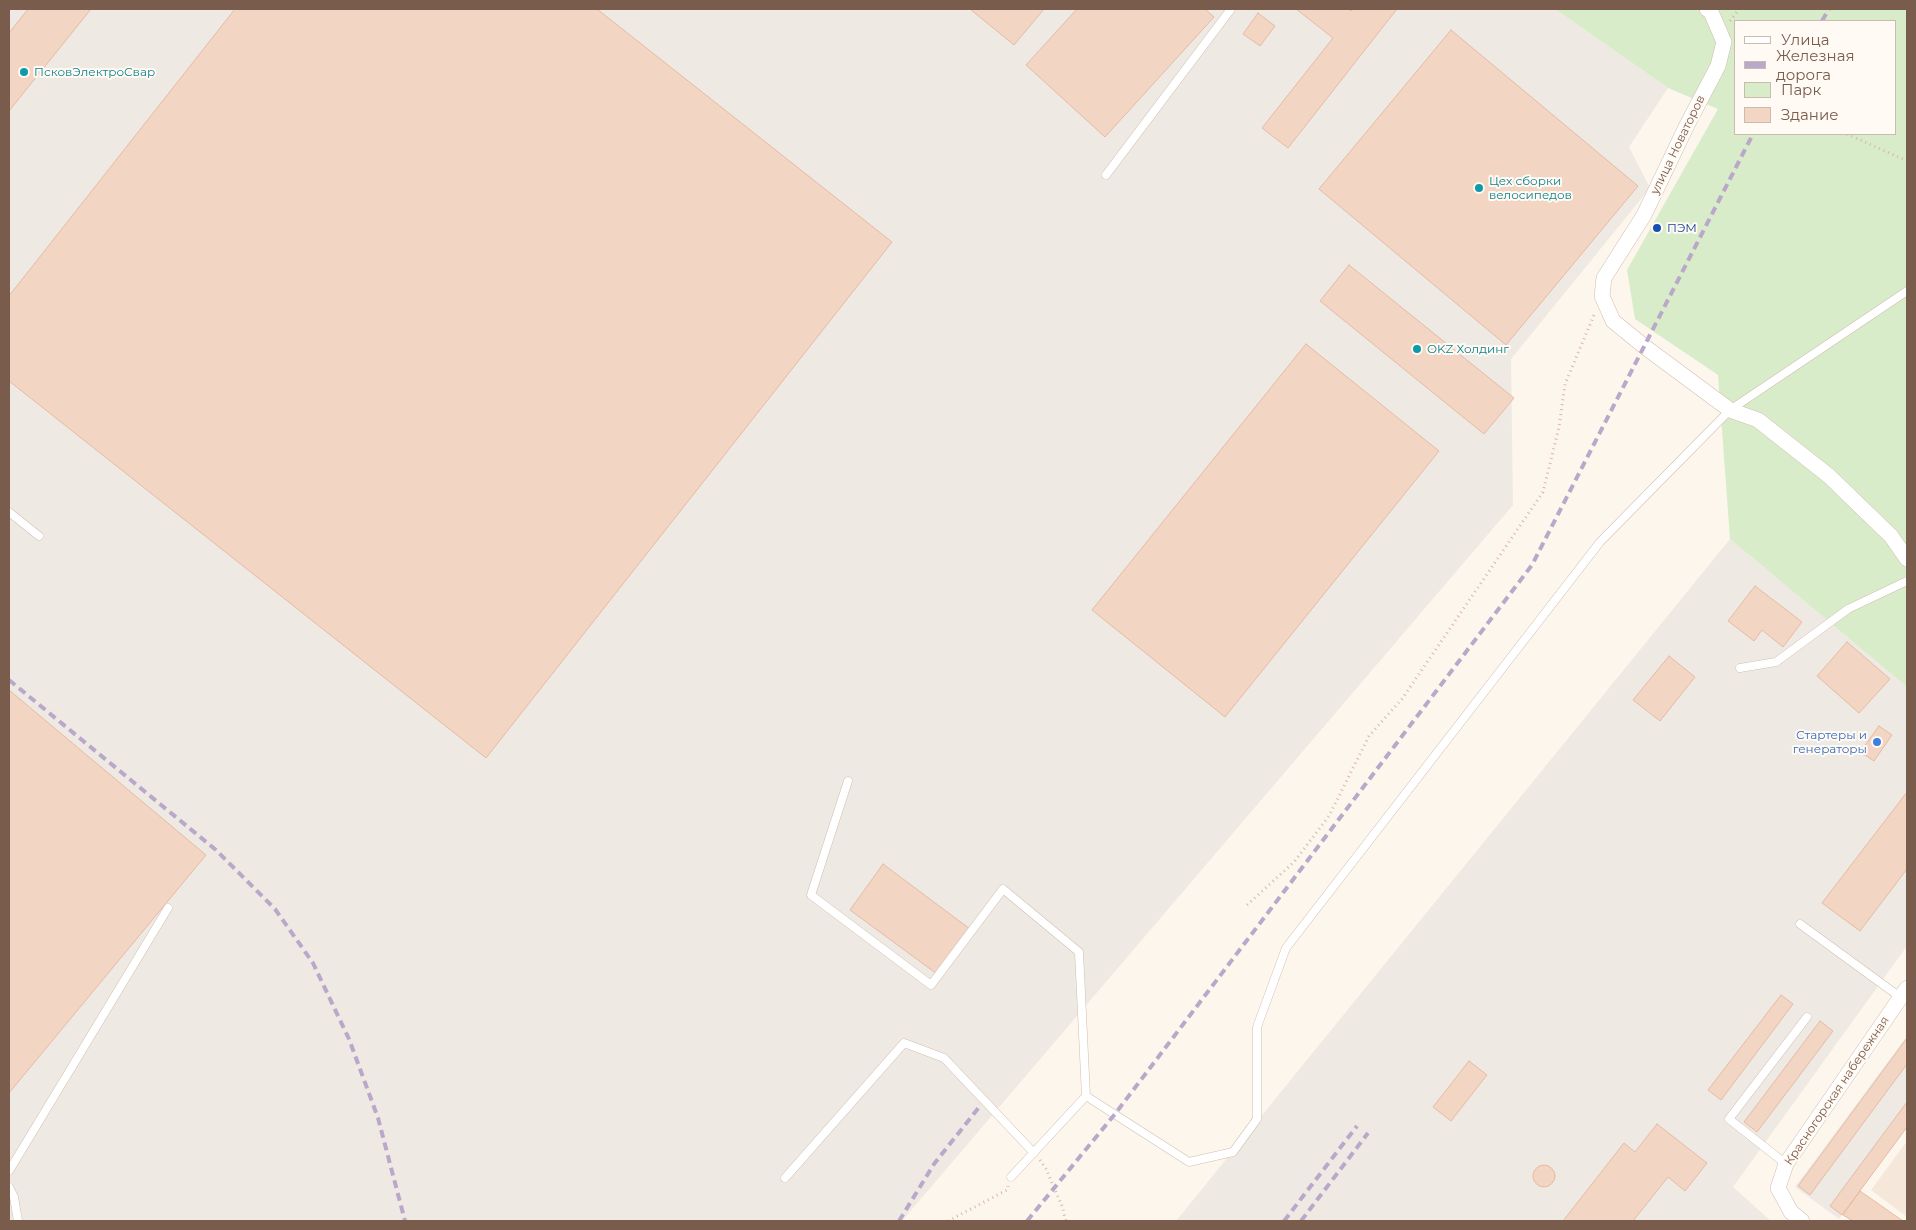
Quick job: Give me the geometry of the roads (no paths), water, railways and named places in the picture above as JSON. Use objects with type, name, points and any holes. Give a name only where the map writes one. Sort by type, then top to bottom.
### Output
[{"type":"street","name":"улица Новаторов","points":[[1707,9],[1711,12],[1724,42],[1718,66],[1687,125],[1644,215],[1604,278],[1602,296],[1613,321],[1730,410]]},
{"type":"street","points":[[1730,410],[1758,420],[1830,476],[1891,536],[1907,559]]},
{"type":"street","name":"Краcногорская набережная","points":[[1794,1216],[1778,1188],[1786,1164],[1904,992]]},
{"type":"lane","points":[[1106,176],[1231,9]]},
{"type":"lane","points":[[1086,1096],[1189,1162],[1233,1152],[1257,1119],[1257,1027],[1286,948],[1600,542],[1730,410],[1907,291]]},
{"type":"lane","points":[[9,512],[39,536]]},
{"type":"lane","points":[[1740,668],[1776,662],[1848,609],[1907,581]]},
{"type":"lane","points":[[848,780],[811,895],[931,985],[1003,889],[1080,952],[1086,1096],[1011,1177]]},
{"type":"lane","points":[[9,1171],[168,908]]},
{"type":"lane","points":[[1800,924],[1904,992]]},
{"type":"lane","points":[[1786,1164],[1728,1119],[1806,1017]]},
{"type":"lane","points":[[785,1178],[904,1043],[944,1058],[1034,1153]]},
{"type":"lane","points":[[9,1187],[14,1197],[18,1221]]},
{"type":"railway","points":[[1823,20],[1829,9]]},
{"type":"railway","points":[[1027,1221],[1115,1114],[1532,565],[1752,135]]},
{"type":"railway","points":[[9,680],[216,850],[275,909],[313,963],[349,1039],[378,1118],[405,1221]]},
{"type":"railway","points":[[899,1221],[934,1164],[980,1106]]},
{"type":"railway","points":[[1284,1221],[1357,1126]]},
{"type":"railway","points":[[1301,1221],[1368,1133]]},
{"type":"place","name":"ПсковЭлектроСвар","points":[[24,72]]},
{"type":"place","name":"Цех сборки велосипедов","points":[[1479,188]]},
{"type":"place","name":"ПЭМ","points":[[1657,228]]},
{"type":"place","name":"OKZ Холдинг","points":[[1417,349]]},
{"type":"place","name":"Стартеры и генераторы","points":[[1877,742]]}]
